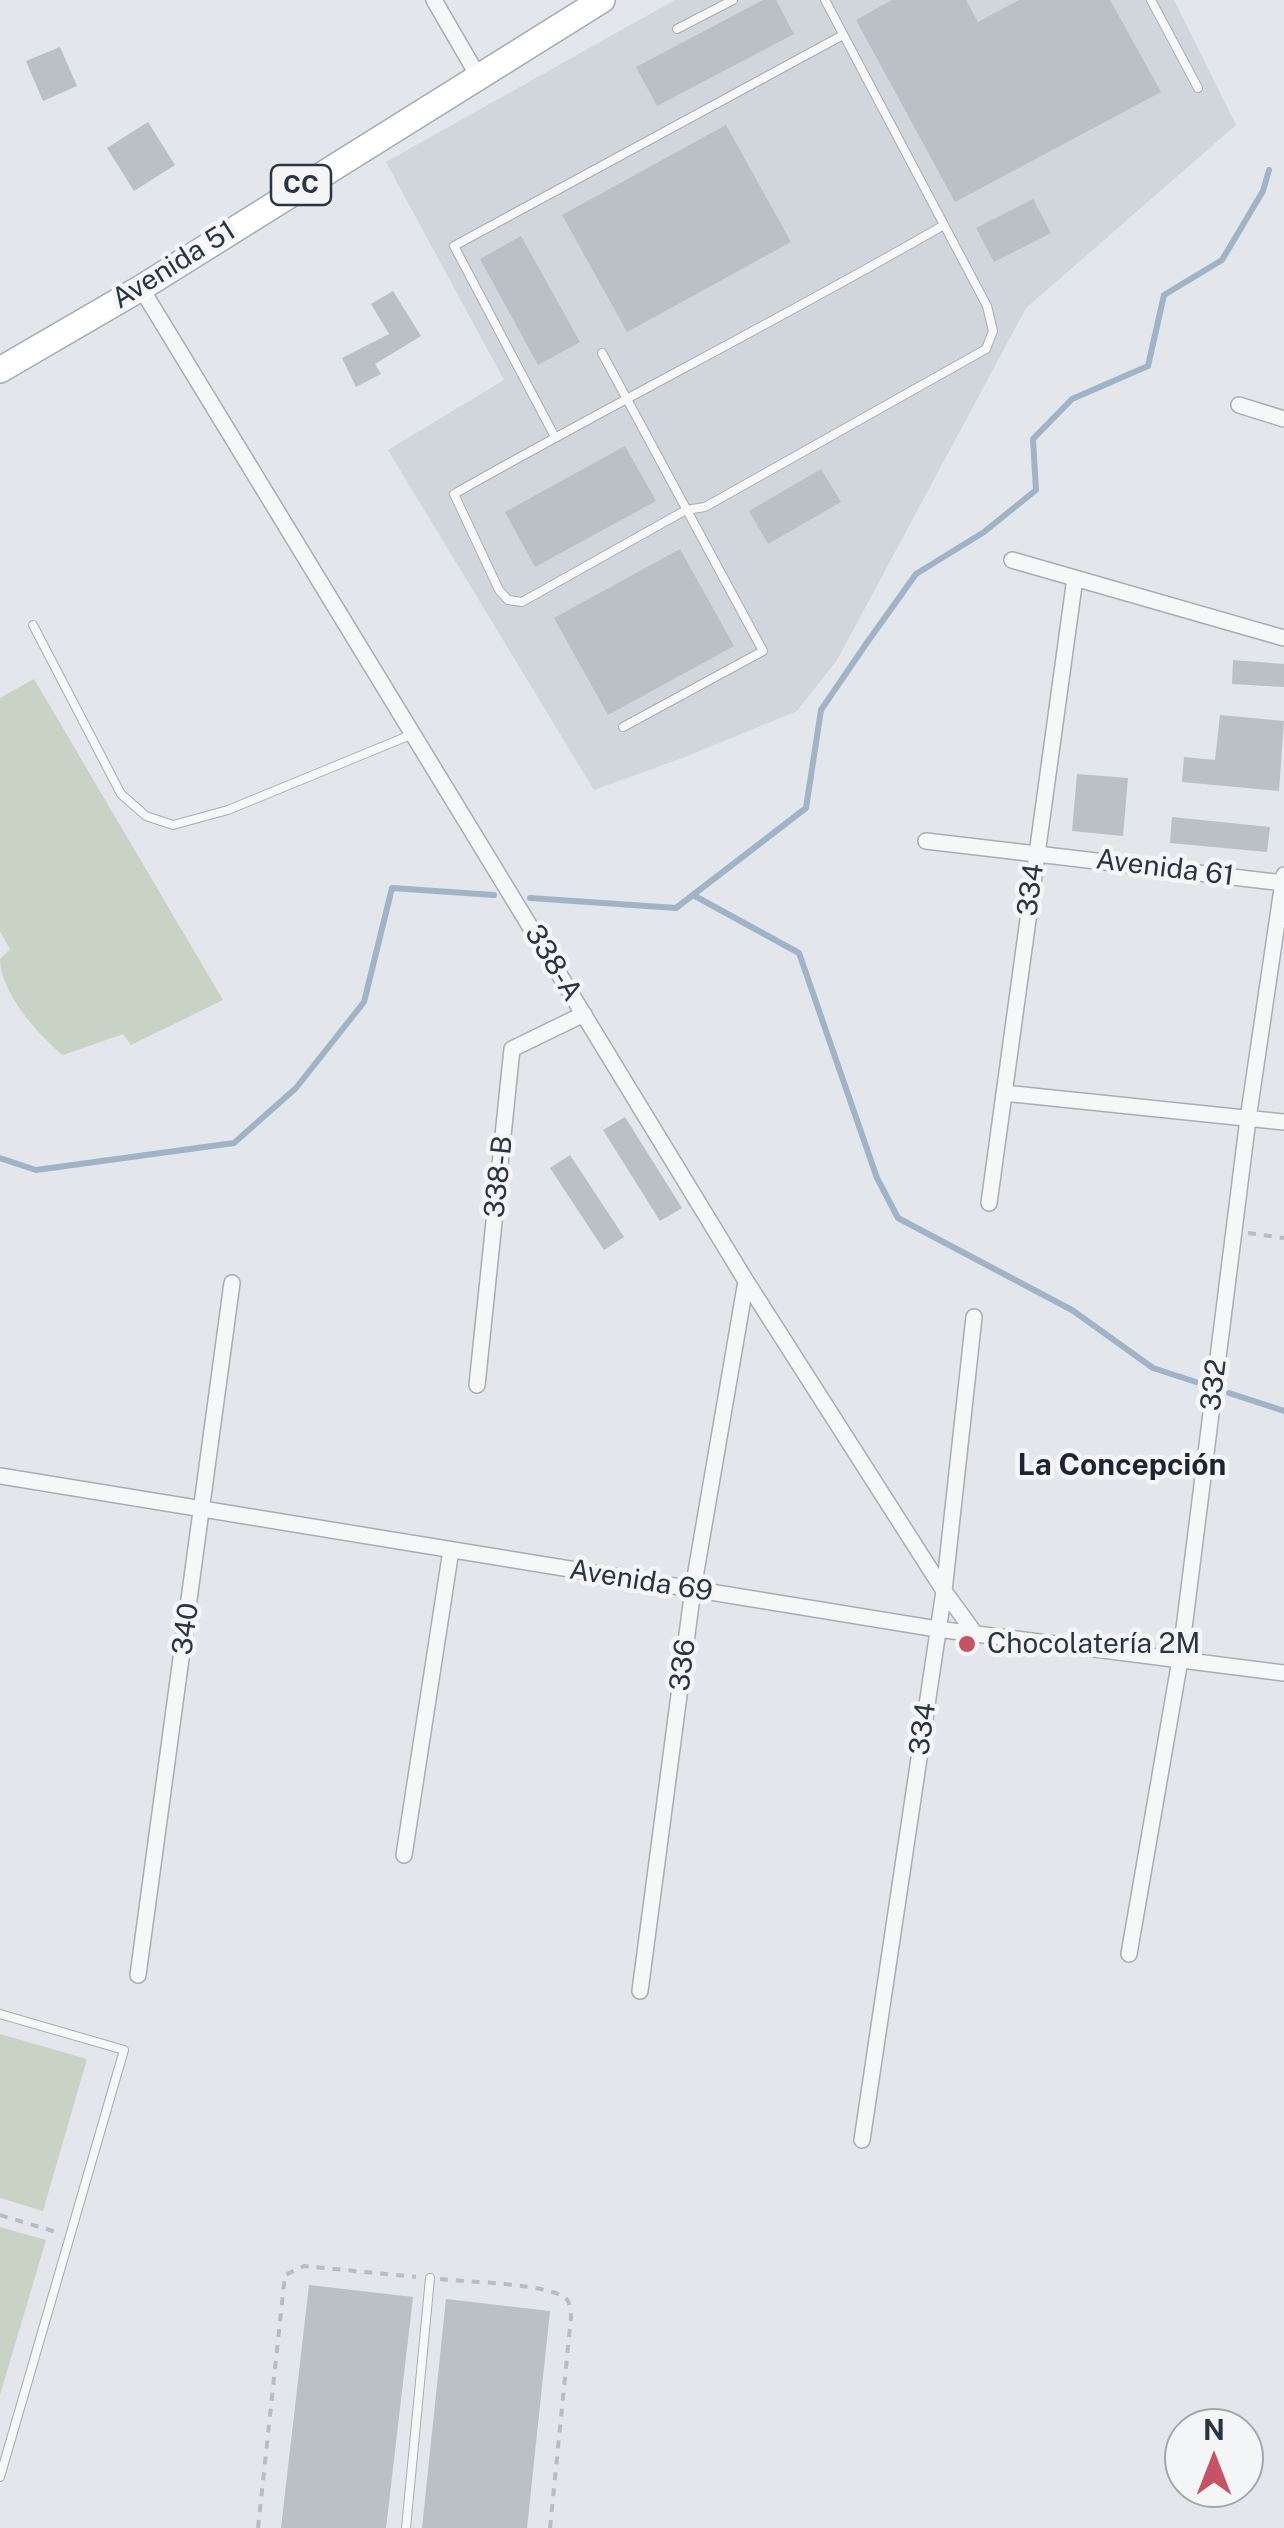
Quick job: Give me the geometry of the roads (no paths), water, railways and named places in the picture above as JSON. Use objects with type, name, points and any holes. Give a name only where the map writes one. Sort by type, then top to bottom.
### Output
[{"type":"main road","name":"Avenida 51","points":[[0,370],[141,288],[602,0]]},
{"type":"street","points":[[434,0],[478,76]]},
{"type":"street","name":"338-A","points":[[141,288],[746,1281],[974,1632]]},
{"type":"street","points":[[1239,405],[1284,419]]},
{"type":"street","points":[[1012,560],[1284,638]]},
{"type":"street","name":"334","points":[[989,1203],[1075,578]]},
{"type":"street","name":"Avenida 61","points":[[926,841],[1284,880]]},
{"type":"street","name":"332","points":[[1129,1954],[1180,1660],[1248,1118],[1284,880]]},
{"type":"street","name":"338-B","points":[[477,1385],[512,1049],[584,1014]]},
{"type":"street","points":[[1004,1093],[1284,1122]]},
{"type":"street","name":"336","points":[[640,1991],[693,1589],[746,1281]]},
{"type":"street","name":"340","points":[[138,1975],[232,1282]]},
{"type":"street","name":"334","points":[[862,2140],[944,1591],[974,1317]]},
{"type":"street","name":"Avenida 69","points":[[0,1476],[937,1629],[1284,1673]]},
{"type":"street","points":[[404,1855],[451,1550]]},
{"type":"lane","points":[[677,30],[733,0]]},
{"type":"lane","points":[[826,0],[987,306],[993,331],[986,349],[705,507],[686,510],[522,602],[508,600],[499,590],[454,494],[944,225]]},
{"type":"lane","points":[[1151,0],[1198,88]]},
{"type":"lane","points":[[555,437],[454,246],[843,35]]},
{"type":"lane","points":[[602,354],[763,651],[623,727]]},
{"type":"lane","points":[[34,625],[120,794],[146,816],[173,825],[228,810],[413,734]]},
{"type":"lane","points":[[0,2014],[124,2050],[0,2477]]},
{"type":"lane","points":[[406,2528],[430,2278]]},
{"type":"waterway","points":[[530,898],[676,908],[806,808],[821,710],[916,574],[984,532],[1036,490],[1033,439],[1072,399],[1148,366],[1164,295],[1222,260],[1263,191],[1269,170]]},
{"type":"waterway","points":[[0,1158],[36,1170],[234,1143],[296,1088],[364,1002],[392,888],[494,895]]},
{"type":"waterway","points":[[693,895],[799,953],[877,1178],[898,1218],[1072,1310],[1153,1368],[1199,1383]]},
{"type":"waterway","points":[[1229,1393],[1284,1411]]},
{"type":"place","name":"Chocolatería 2M","points":[[967,1644]]},
{"type":"district","name":"La Concepción","points":[[1122,1466]]}]
